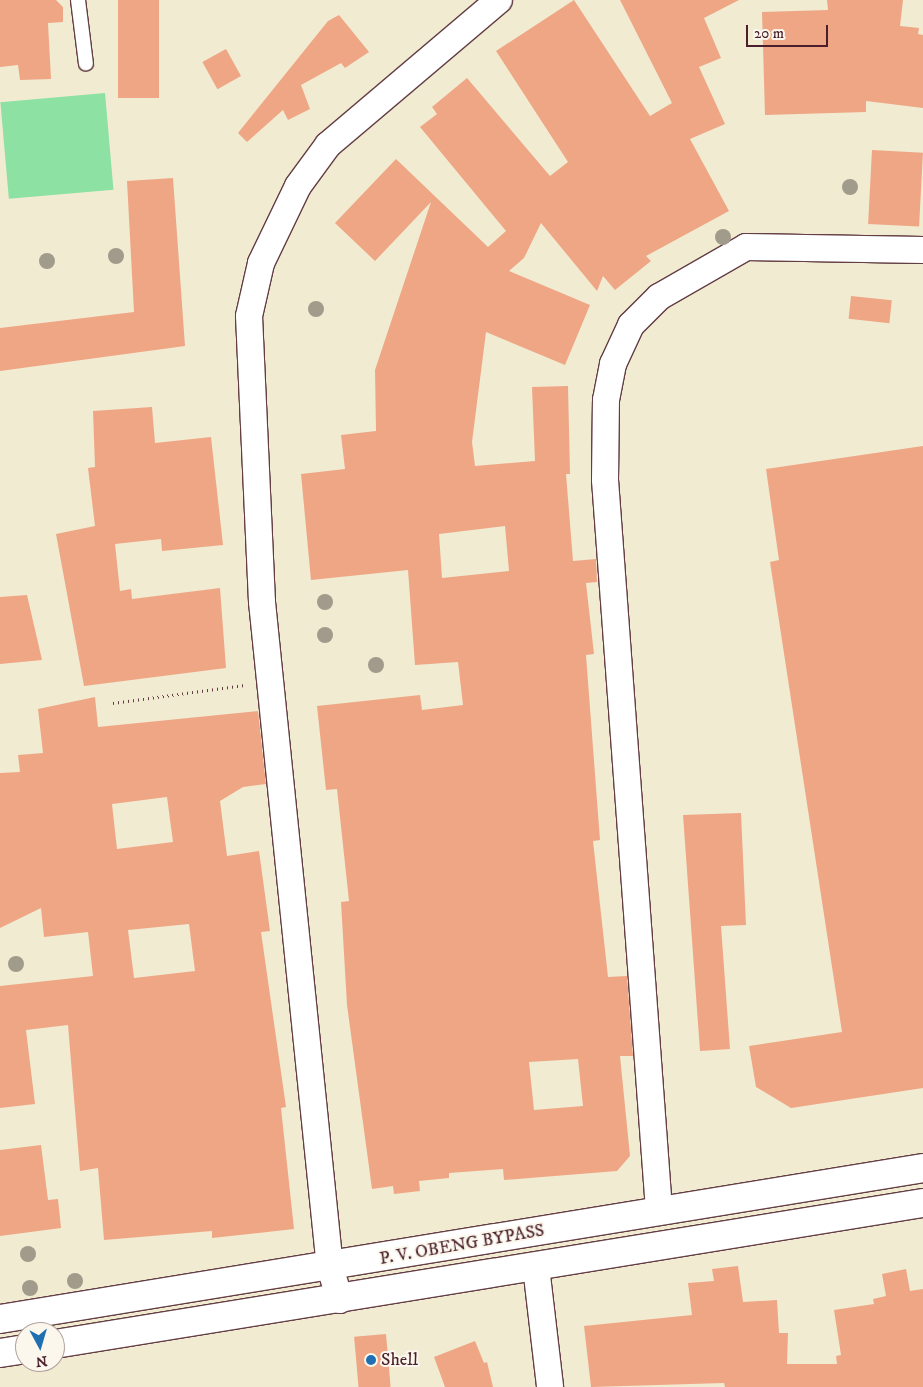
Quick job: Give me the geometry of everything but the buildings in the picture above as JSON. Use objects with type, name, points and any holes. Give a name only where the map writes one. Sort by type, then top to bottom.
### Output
[{"type":"highway","name":"P. V. OBENG BYPASS","points":[[0,1319],[330,1268],[659,1210],[923,1168]]},
{"type":"highway","name":"P. V. OBENG BYPASS","points":[[65,1342],[340,1300],[923,1203]]},
{"type":"highway","points":[[0,1353],[15,1351]]},
{"type":"street","points":[[340,1300],[330,1268],[262,602],[248,316],[260,263],[298,186],[328,144],[499,0]]},
{"type":"street","points":[[659,1210],[605,480],[606,400],[613,364],[632,325],[659,297],[746,247],[923,250]]},
{"type":"street","points":[[536,1267],[550,1387]]},
{"type":"lane","points":[[78,0],[86,64]]},
{"type":"path","points":[[113,703],[270,682]]},
{"type":"green space","points":[[105,93],[113,190],[9,199],[0,102]]},
{"type":"place","name":"Shell","points":[[371,1360]]}]
